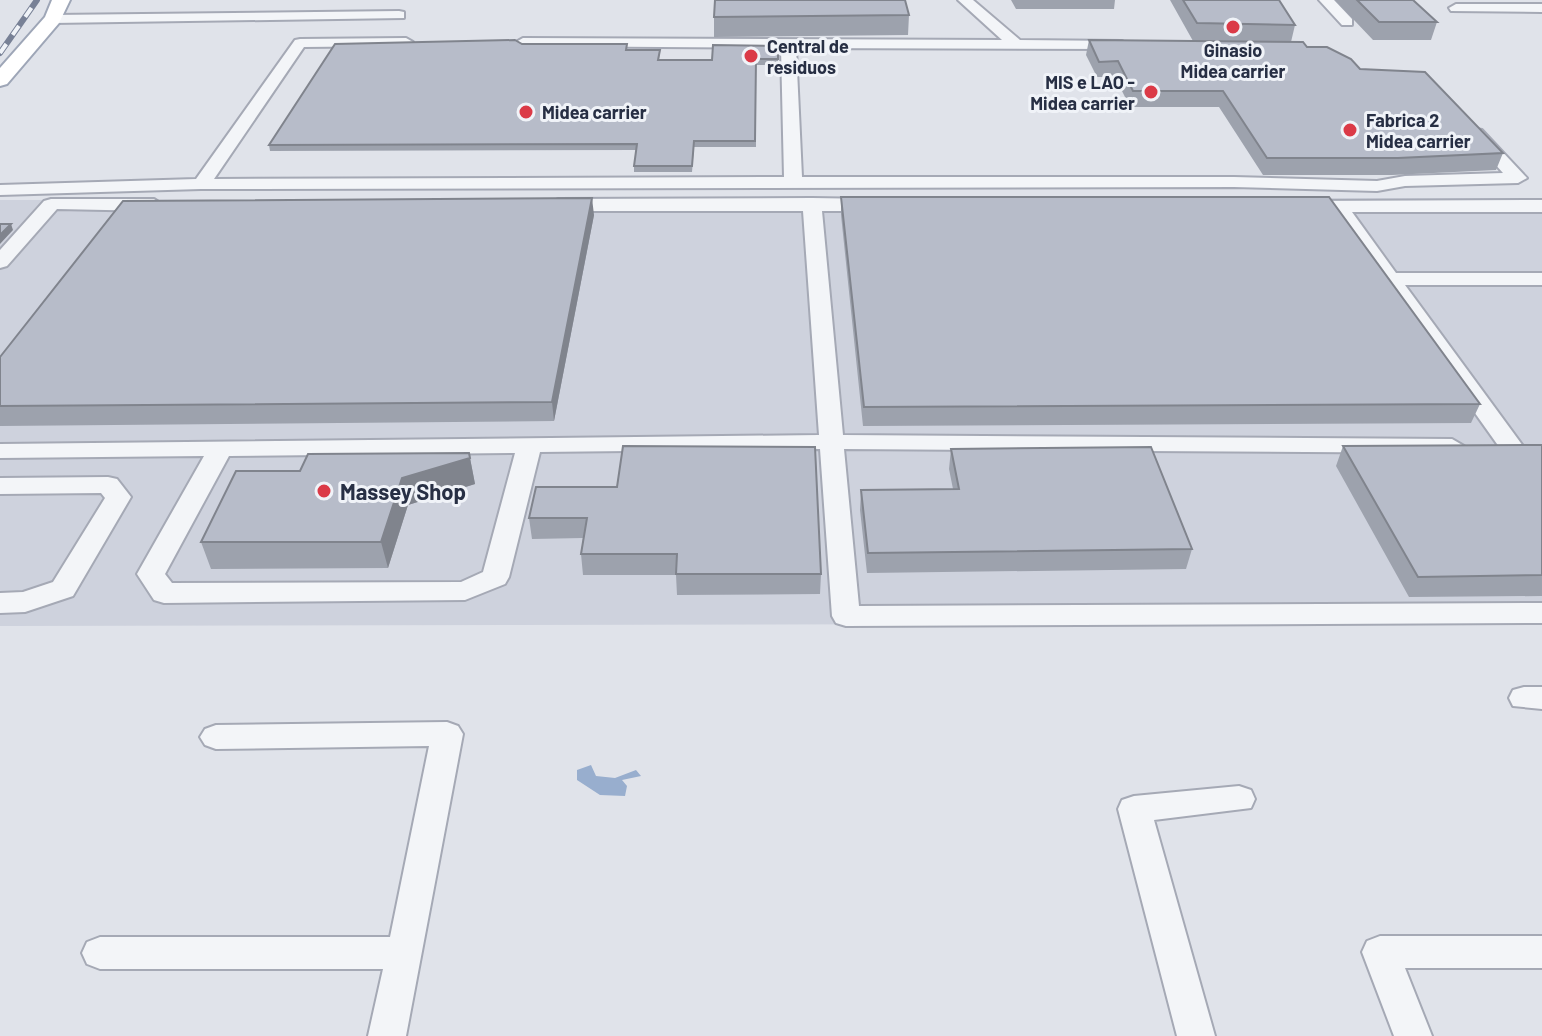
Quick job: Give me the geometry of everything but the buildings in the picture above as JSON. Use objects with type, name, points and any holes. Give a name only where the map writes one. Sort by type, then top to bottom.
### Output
[{"type":"main road","points":[[2,76],[53,19],[61,0]]},
{"type":"lane","points":[[965,0],[1015,44]]},
{"type":"lane","points":[[1326,0],[1347,22]]},
{"type":"lane","points":[[1456,8],[1542,8]]},
{"type":"lane","points":[[53,19],[399,15]]},
{"type":"lane","points":[[201,184],[300,43],[406,42]]},
{"type":"lane","points":[[523,42],[1139,46]]},
{"type":"lane","points":[[788,44],[793,183]]},
{"type":"lane","points":[[0,190],[201,184],[1234,182],[1377,186],[1405,181],[1518,178],[1467,124]]},
{"type":"lane","points":[[812,204],[846,616],[1542,613]]},
{"type":"lane","points":[[0,262],[51,205]]},
{"type":"lane","points":[[0,206],[170,205]]},
{"type":"lane","points":[[532,205],[892,205]]},
{"type":"lane","points":[[1274,207],[1542,206]]},
{"type":"lane","points":[[1338,207],[1511,446]]},
{"type":"lane","points":[[1390,279],[1542,279]]},
{"type":"lane","points":[[1492,279],[1510,294],[1542,294]]},
{"type":"lane","points":[[0,451],[832,442],[1542,446]]},
{"type":"lane","points":[[221,448],[151,574],[164,593],[465,591],[495,577],[529,447]]},
{"type":"lane","points":[[0,486],[108,485],[118,497],[63,589],[25,602],[0,603]]},
{"type":"lane","points":[[216,737],[447,734],[387,1036]]},
{"type":"lane","points":[[1196,1036],[1134,809],[1239,799]]},
{"type":"lane","points":[[1413,1036],[1380,952],[1542,952]]},
{"type":"lane","points":[[100,953],[405,953]]},
{"type":"shaded area","points":[[1542,198],[1542,623],[0,626],[0,200]]},
{"type":"water","points":[[591,765],[596,776],[615,778],[636,770],[641,776],[622,780],[627,786],[625,796],[600,795],[577,780],[577,770]]},
{"type":"railway","points":[[0,53],[37,0]]},
{"type":"place","name":"Ginasio Midea carrier","points":[[1233,27]]},
{"type":"place","name":"Central de residuos","points":[[751,56]]},
{"type":"place","name":"MIS e LAO - Midea carrier","points":[[1151,92]]},
{"type":"place","name":"Midea carrier","points":[[526,112]]},
{"type":"place","name":"Fabrica 2 Midea carrier","points":[[1350,130]]},
{"type":"place","name":"Massey Shop","points":[[324,491]]}]
